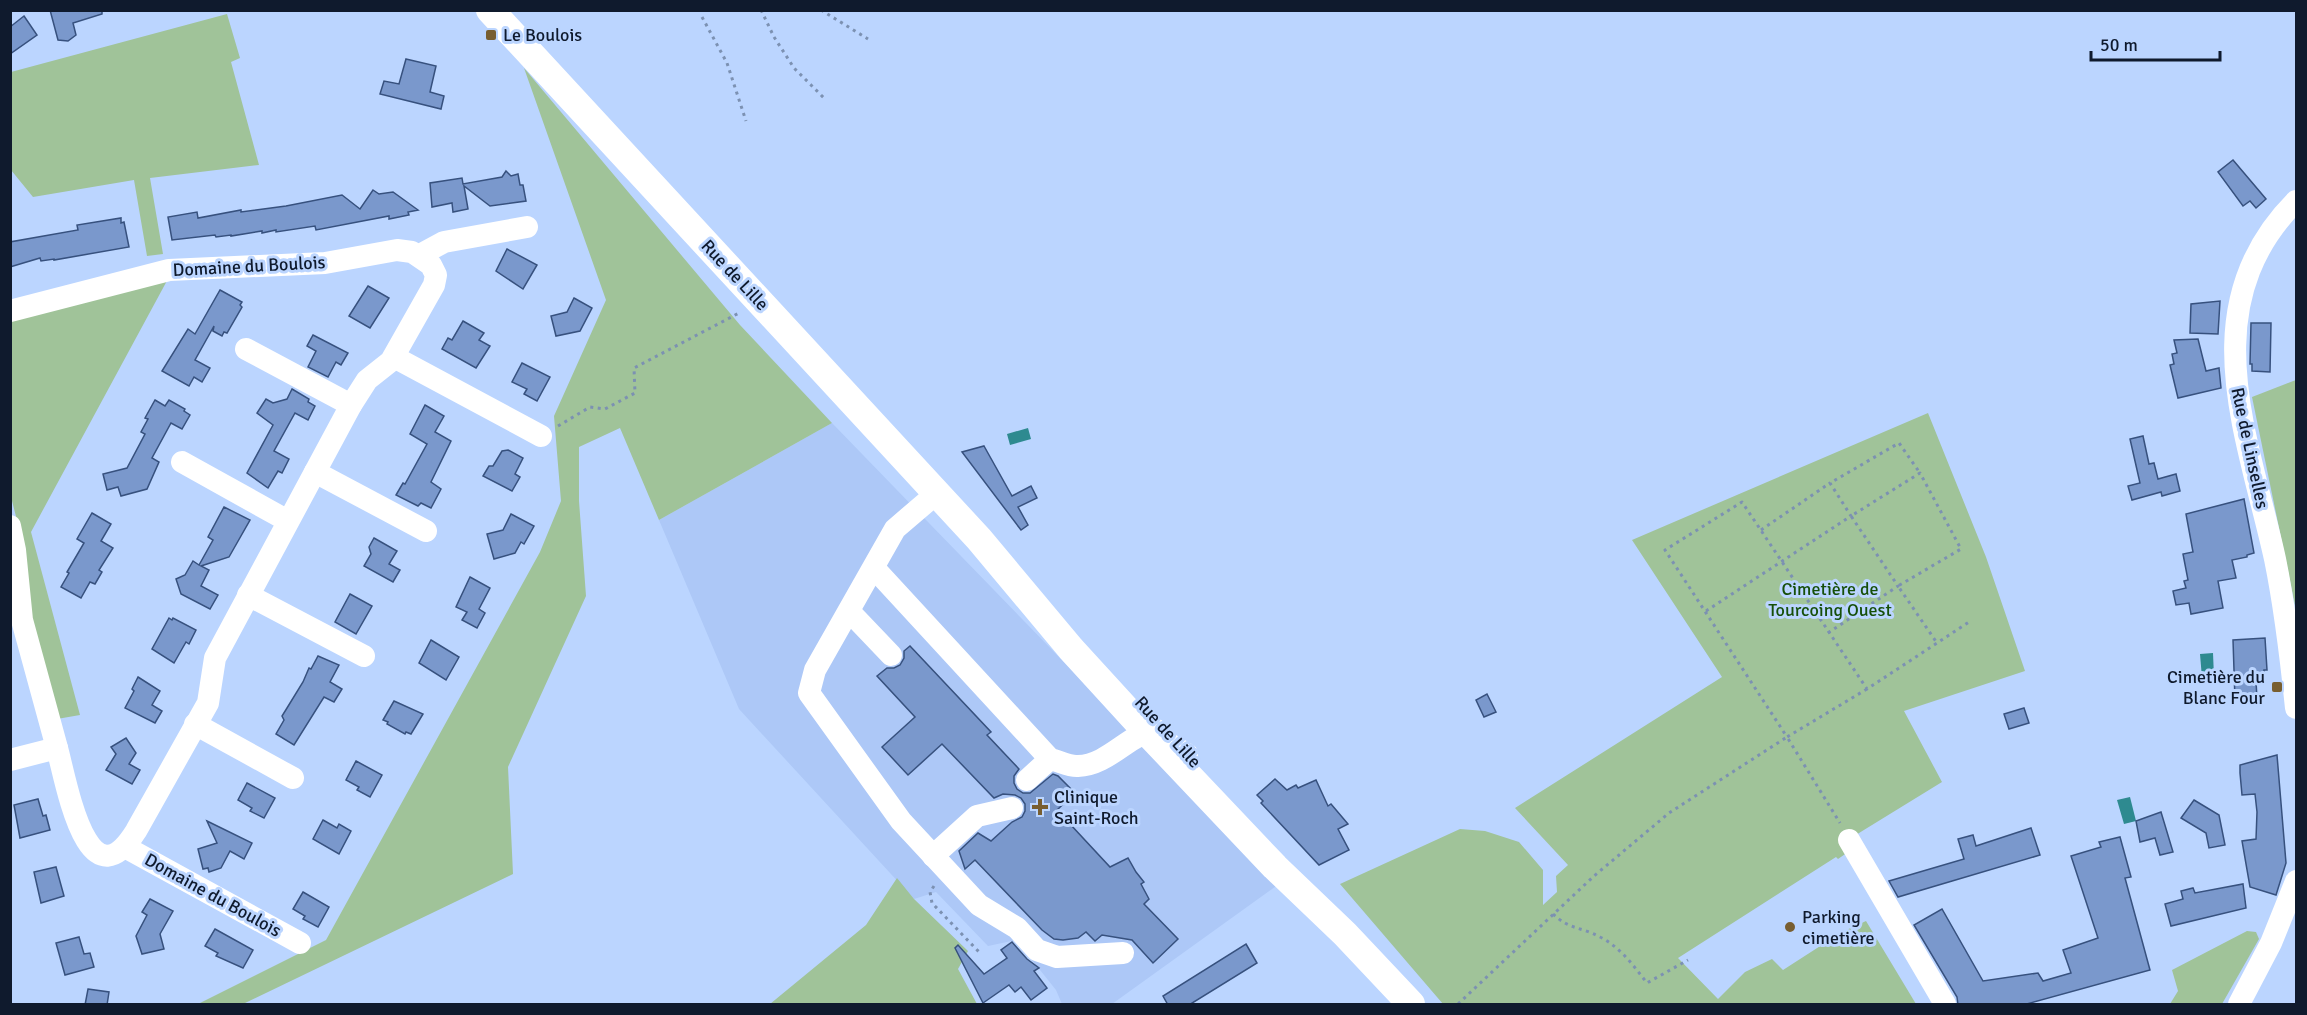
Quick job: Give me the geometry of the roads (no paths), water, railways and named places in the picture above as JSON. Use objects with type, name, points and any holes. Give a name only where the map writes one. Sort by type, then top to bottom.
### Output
[{"type":"main road","name":"Rue de Lille","points":[[490,10],[979,539],[1071,650],[1275,867],[1345,934]]},
{"type":"main road","name":"Rue de Lille","points":[[979,539],[1088,645],[1411,1005]]},
{"type":"street","name":"Rue de Linselles","points":[[2296,201],[2258,252],[2252,267],[2238,312],[2234,356],[2238,398],[2275,560],[2296,708]]},
{"type":"street","points":[[420,255],[444,242],[526,227]]},
{"type":"street","name":"Domaine du Boulois","points":[[10,311],[177,269],[325,263],[397,250],[420,255],[431,265],[436,275],[435,281],[394,357],[367,380],[351,405],[215,658],[210,696],[136,831],[125,848],[118,853],[105,855],[98,852],[87,843],[80,830],[22,620],[15,550],[10,526]]},
{"type":"street","points":[[246,349],[351,405]]},
{"type":"street","points":[[394,357],[541,436]]},
{"type":"street","points":[[182,462],[288,521]]},
{"type":"street","points":[[315,471],[426,531]]},
{"type":"street","points":[[937,493],[895,530],[815,670],[809,693],[901,821],[979,905],[1017,927],[1037,950],[1057,957],[1123,953]]},
{"type":"street","points":[[874,568],[1050,759],[1077,767],[1100,761],[1146,731],[1155,729],[1168,743],[1187,754]]},
{"type":"street","points":[[248,595],[364,656]]},
{"type":"street","points":[[849,611],[891,655]]},
{"type":"street","points":[[195,724],[293,778]]},
{"type":"street","points":[[10,760],[57,747]]},
{"type":"street","points":[[1027,780],[1050,759]]},
{"type":"street","points":[[940,864],[977,816],[1012,808]]},
{"type":"street","points":[[1850,840],[1945,1005]]},
{"type":"street","name":"Domaine du Boulois","points":[[125,848],[300,943]]},
{"type":"street","points":[[2239,1005],[2271,943],[2296,881]]},
{"type":"place","name":"Le Boulois","points":[[491,35]]},
{"type":"place","name":"Cimetière du Blanc Four","points":[[2277,687]]},
{"type":"place","name":"Clinique Saint-Roch","points":[[1040,807]]},
{"type":"place","name":"Parking cimetière","points":[[1790,927]]},
{"type":"park label","name":"Cimetière de Tourcoing Ouest","points":[[1830,599]]}]
